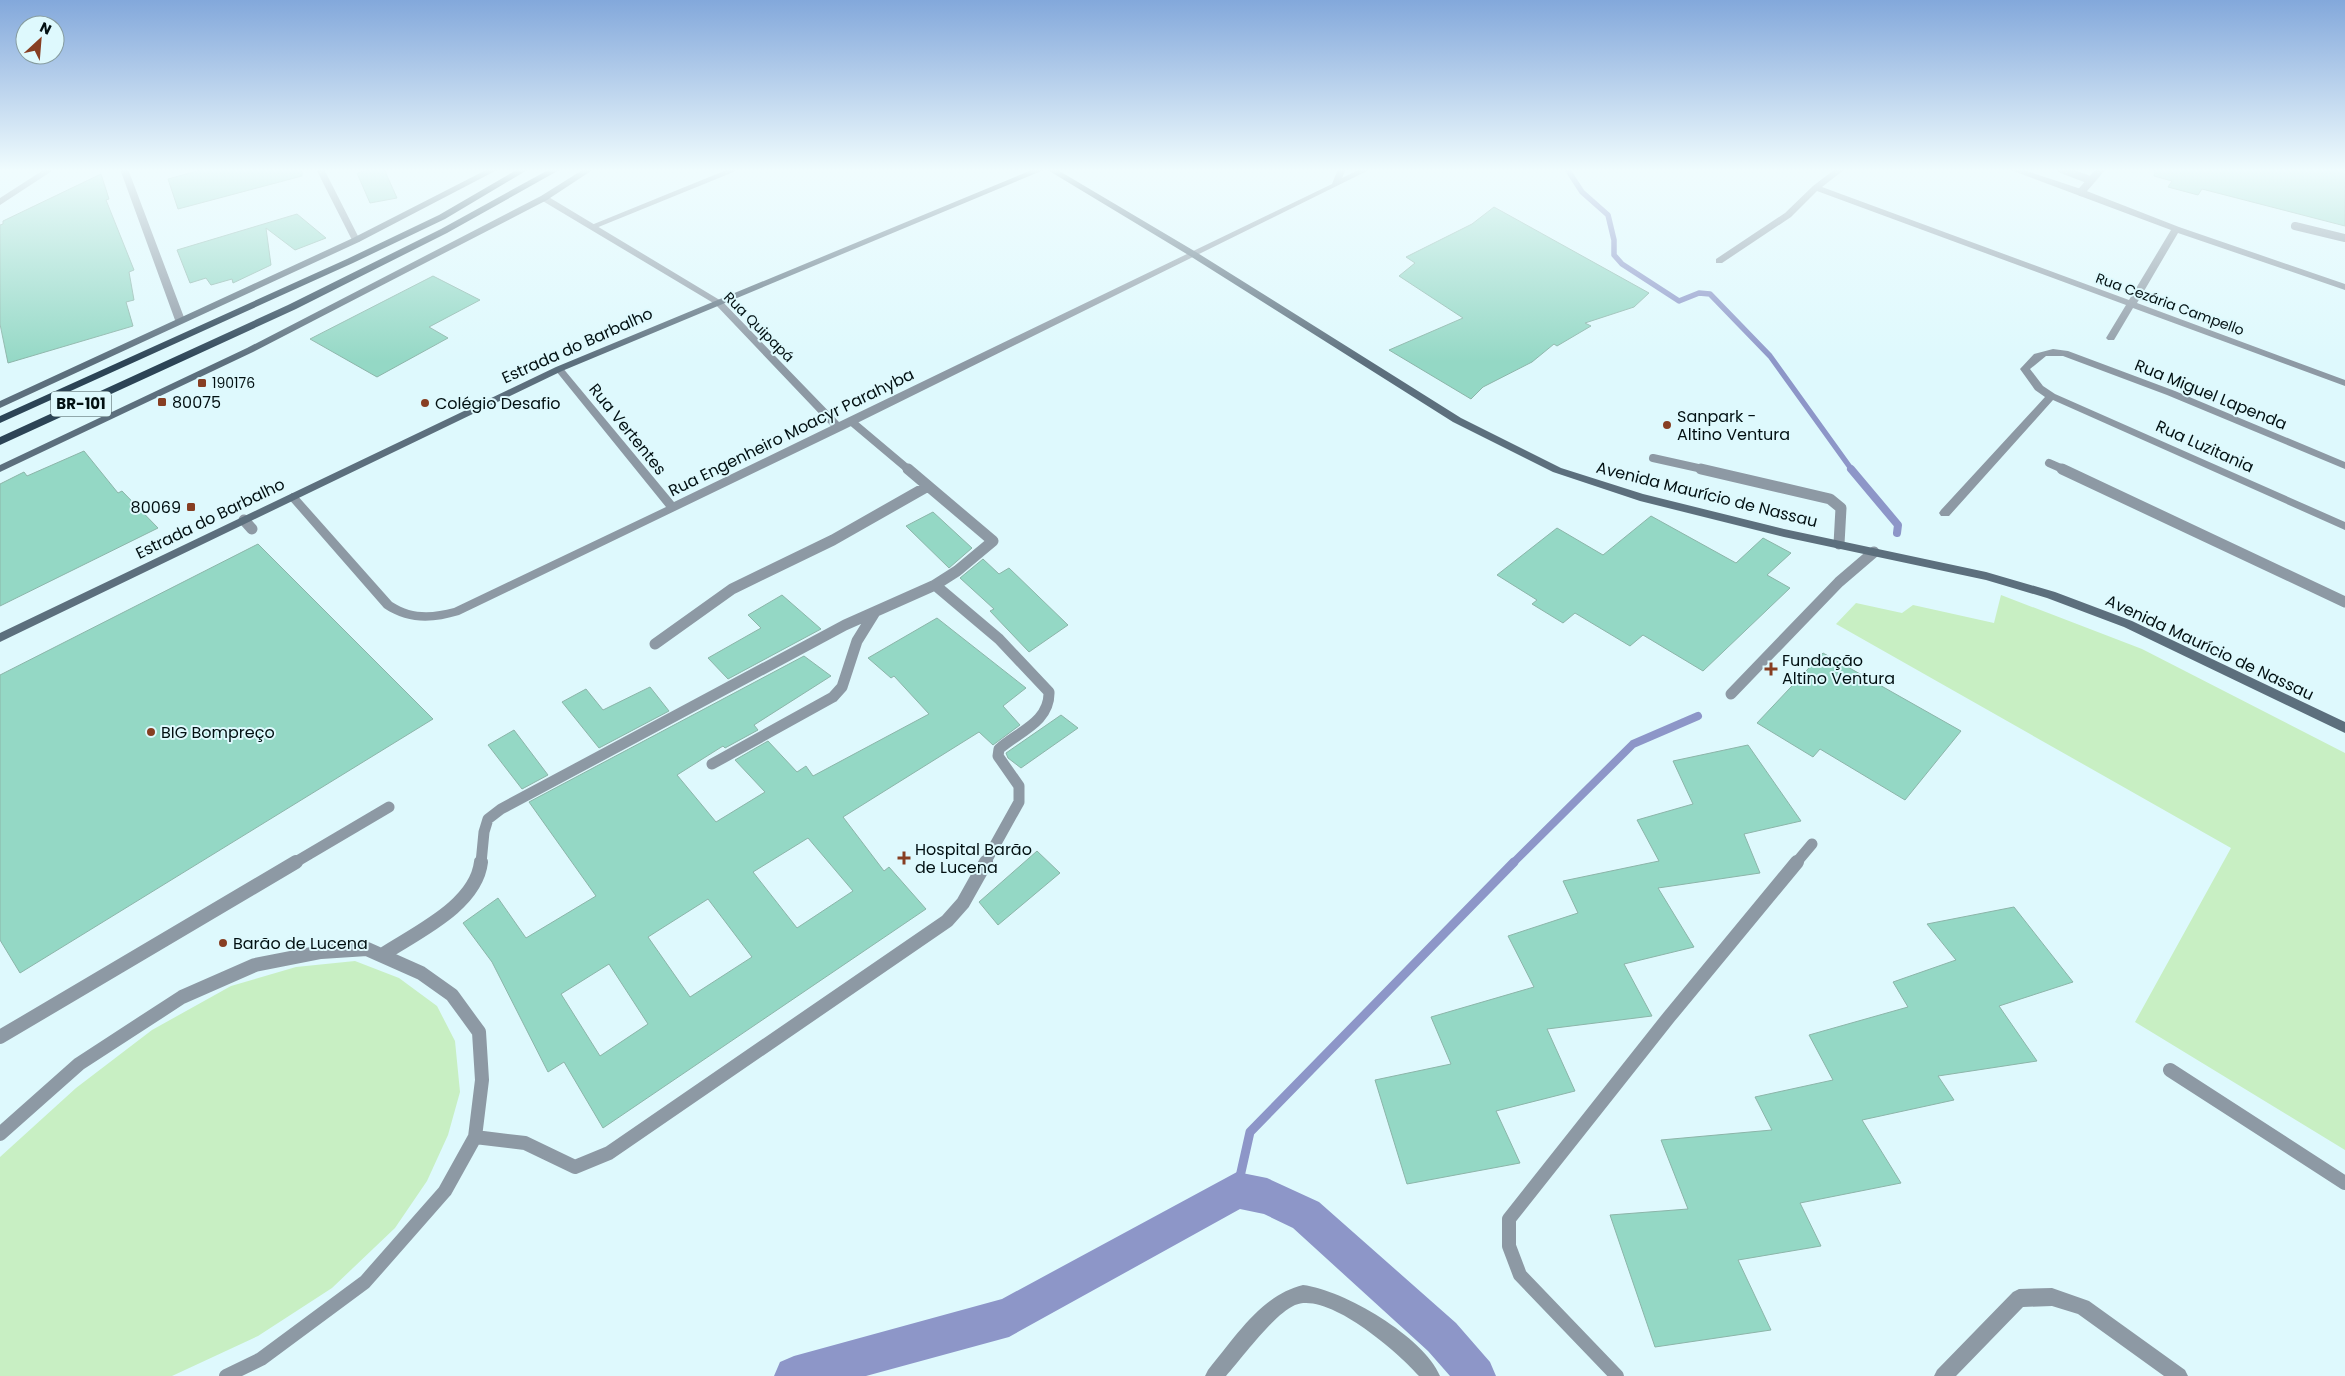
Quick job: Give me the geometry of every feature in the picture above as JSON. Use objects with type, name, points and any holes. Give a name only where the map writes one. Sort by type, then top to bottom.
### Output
[{"type":"highway","name":"BR-101","points":[[0,420],[405,233]]},
{"type":"highway","name":"BR-101","points":[[0,441],[292,307],[440,233]]},
{"type":"main road","points":[[0,405],[369,233]]},
{"type":"main road","points":[[0,469],[250,350],[476,233]]},
{"type":"main road","name":"Estrada do Barbalho","points":[[0,638],[559,369],[886,233]]},
{"type":"main road","name":"Avenida Maurício de Nassau","points":[[1158,233],[1457,420],[1516,452],[1593,483],[1640,497],[1838,544],[1986,576],[2060,598],[2128,624],[2345,728]]},
{"type":"street","points":[[148,233],[180,320]]},
{"type":"street","points":[[353,233],[356,240]]},
{"type":"street","name":"Rua Quipapá","points":[[605,233],[718,302],[839,428]]},
{"type":"street","name":"Rua Engenheiro Moacyr Parahyba","points":[[292,496],[388,605],[397,612],[412,617],[429,617],[465,609],[852,422],[1236,233]]},
{"type":"street","points":[[1718,261],[1760,233]]},
{"type":"street","name":"Rua Cezária Campello","points":[[1938,233],[2345,383]]},
{"type":"street","points":[[2111,338],[2173,233]]},
{"type":"street","points":[[2188,233],[2345,287]]},
{"type":"street","name":"Rua Luzitania","points":[[2064,353],[2048,352],[2041,354],[2030,362],[2026,369],[2039,388],[2051,396],[2345,526]]},
{"type":"street","name":"Rua Miguel Lapenda","points":[[2064,353],[2171,393],[2345,466]]},
{"type":"street","name":"Rua Vertentes","points":[[559,369],[673,508]]},
{"type":"street","points":[[1945,513],[2051,396]]},
{"type":"street","points":[[1214,1376],[1276,1308],[1292,1297],[1312,1294],[1336,1301],[1400,1343],[1430,1376]]},
{"type":"street","points":[[1943,1376],[2019,1298],[2052,1297],[2083,1307],[2179,1376]]},
{"type":"lane","points":[[2325,233],[2345,238]]},
{"type":"lane","points":[[382,955],[459,904],[471,888],[480,868],[484,832],[488,819],[501,809],[845,625],[935,585],[957,571],[993,541],[852,422]]},
{"type":"lane","points":[[1653,458],[1830,499],[1840,506],[1838,544]]},
{"type":"lane","points":[[2049,463],[2345,602]]},
{"type":"lane","points":[[655,644],[732,589],[833,540],[928,486]]},
{"type":"lane","points":[[244,520],[252,529]]},
{"type":"lane","points":[[1731,694],[1839,582],[1874,552]]},
{"type":"lane","points":[[475,1136],[525,1143],[551,1158],[575,1167],[609,1152],[947,921],[963,903],[1019,802],[1019,786],[998,756],[999,749],[1006,741],[1046,712],[1051,701],[1049,692],[999,639],[935,585]]},
{"type":"lane","points":[[712,764],[815,710],[833,697],[842,687],[857,641],[875,612]]},
{"type":"lane","points":[[0,1037],[389,807]]},
{"type":"lane","points":[[1617,1376],[1520,1275],[1509,1246],[1509,1219],[1669,1017],[1812,844]]},
{"type":"lane","points":[[0,1134],[79,1064],[182,997],[255,965],[321,952],[367,949],[422,973],[452,995],[479,1032],[482,1080],[475,1136],[445,1191],[365,1282],[262,1358],[226,1376]]},
{"type":"lane","points":[[2170,1070],[2345,1183]]},
{"type":"green space","points":[[2001,595],[2142,649],[2345,753],[2345,1150],[2135,1022],[2231,848],[1836,624],[1856,603],[1902,613],[1913,605],[1994,623]]},
{"type":"green space","points":[[355,961],[399,978],[437,1006],[455,1041],[460,1092],[448,1135],[427,1181],[395,1228],[332,1288],[258,1336],[172,1376],[0,1376],[0,1157],[76,1088],[152,1030],[231,986],[296,967]]},
{"type":"building","points":[[0,233],[119,233],[134,270],[129,272],[134,300],[126,302],[133,326],[8,363],[0,324]]},
{"type":"building","points":[[233,233],[267,233],[271,265],[233,283],[232,279],[211,285],[206,278],[190,283],[177,250]]},
{"type":"building","points":[[273,233],[320,233],[326,238],[295,250]]},
{"type":"building","points":[[1454,233],[1541,233],[1649,293],[1634,307],[1585,323],[1591,326],[1557,346],[1554,344],[1532,362],[1483,387],[1471,399],[1389,350],[1463,318],[1399,276],[1415,263],[1406,257]]},
{"type":"building","points":[[433,276],[480,300],[429,327],[448,338],[377,377],[310,339]]},
{"type":"building","points":[[84,451],[118,493],[122,491],[158,528],[0,606],[0,484],[24,472],[27,476]]},
{"type":"building","points":[[933,512],[972,548],[949,568],[906,526]]},
{"type":"building","points":[[1651,516],[1736,563],[1763,538],[1791,553],[1767,575],[1790,588],[1703,671],[1643,635],[1630,646],[1575,613],[1563,623],[1532,604],[1537,600],[1497,575],[1557,528],[1603,555]]},
{"type":"building","points":[[258,544],[433,719],[20,973],[0,940],[0,675]]},
{"type":"building","points":[[983,559],[999,574],[1009,568],[1068,625],[1029,652],[990,611],[994,609],[960,578]]},
{"type":"building","points":[[782,595],[821,629],[728,679],[708,658],[761,628],[748,615]]},
{"type":"building","points":[[937,618],[1026,688],[1003,706],[1020,725],[993,745],[979,732],[843,817],[884,871],[889,867],[926,909],[603,1128],[564,1062],[548,1072],[492,962],[463,923],[498,898],[526,938],[596,896],[529,802],[804,656],[831,676],[754,725],[758,730],[725,748],[723,746],[677,775],[716,822],[765,792],[735,760],[768,741],[797,772],[806,766],[813,776],[929,714],[894,676],[891,678],[868,658]],"holes":[[[808,838],[853,891],[797,928],[753,872]],[[708,899],[752,957],[690,997],[648,937]],[[609,964],[648,1024],[600,1056],[561,994]]]},
{"type":"building","points":[[1823,653],[1961,731],[1905,800],[1820,749],[1813,757],[1757,723]]},
{"type":"building","points":[[650,687],[669,711],[599,748],[562,702],[586,689],[603,710]]},
{"type":"building","points":[[1061,715],[1078,728],[1021,768],[1008,758],[1006,753]]},
{"type":"building","points":[[514,730],[548,775],[522,789],[488,745]]},
{"type":"building","points":[[1748,745],[1801,821],[1744,834],[1760,873],[1658,888],[1694,947],[1624,964],[1652,1016],[1547,1029],[1575,1091],[1496,1111],[1520,1163],[1407,1184],[1375,1080],[1451,1064],[1431,1017],[1534,987],[1508,936],[1578,913],[1563,881],[1659,861],[1637,820],[1693,804],[1673,761]]},
{"type":"building","points":[[1037,851],[1060,873],[998,925],[979,902]]},
{"type":"building","points":[[2014,907],[2073,982],[1999,1006],[2037,1061],[1938,1076],[1954,1100],[1862,1120],[1901,1183],[1800,1203],[1821,1246],[1738,1260],[1771,1330],[1655,1347],[1610,1215],[1688,1209],[1661,1140],[1772,1130],[1755,1097],[1833,1080],[1809,1035],[1908,1007],[1893,982],[1956,960],[1927,924]]},
{"type":"waterway","points":[[1612,233],[1614,255],[1622,264],[1679,301],[1699,293],[1710,294],[1770,356],[1852,470]]},
{"type":"waterway","points":[[1851,469],[1898,525],[1897,533]]},
{"type":"waterway","points":[[1514,862],[1633,744],[1698,716]]},
{"type":"waterway","points":[[1237,1190],[1250,1132],[1514,862]]},
{"type":"waterway","points":[[794,1376],[1009,1317],[1237,1190],[1267,1196],[1306,1215],[1442,1337],[1476,1376]]},
{"type":"place","name":"190176","points":[[202,383]]},
{"type":"place","name":"80075","points":[[162,402]]},
{"type":"place","name":"Colégio Desafio","points":[[425,403]]},
{"type":"place","name":"Sanpark - Altino Ventura","points":[[1667,425]]},
{"type":"place","name":"80069","points":[[191,507]]},
{"type":"place","name":"Fundação Altino Ventura","points":[[1771,669]]},
{"type":"place","name":"BIG Bompreço","points":[[151,732]]},
{"type":"place","name":"Hospital Barão de Lucena","points":[[904,858]]},
{"type":"place","name":"Barão de Lucena","points":[[223,943]]}]
